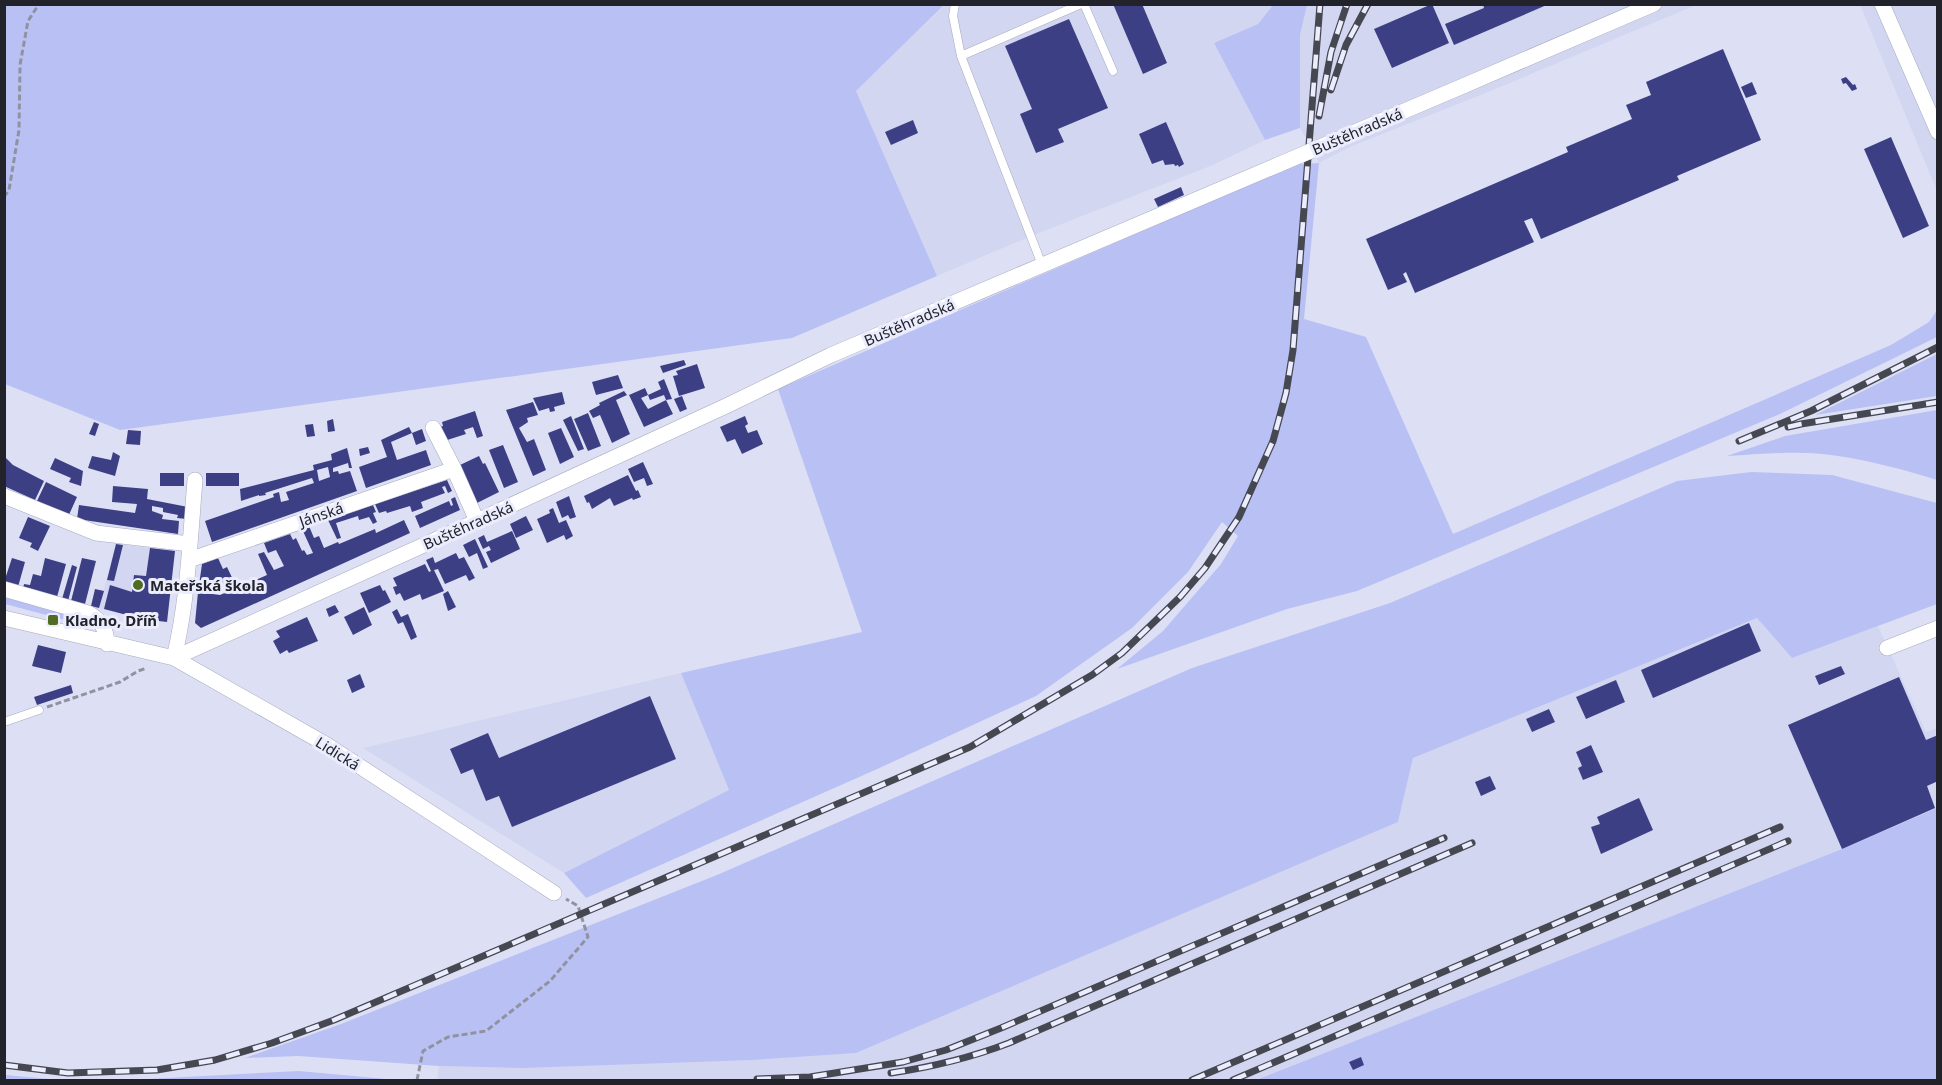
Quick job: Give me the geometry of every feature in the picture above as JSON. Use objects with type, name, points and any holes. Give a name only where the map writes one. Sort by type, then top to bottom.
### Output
[{"type":"street","name":"Buštěhradská","points":[[174,658],[477,521],[831,355],[1654,4]]},
{"type":"street","points":[[1882,4],[1938,132]]},
{"type":"street","points":[[433,428],[477,521]]},
{"type":"street","name":"Jánská","points":[[189,560],[454,469]]},
{"type":"street","points":[[174,658],[180,633],[189,560],[195,480]]},
{"type":"street","points":[[4,496],[96,533],[190,544]]},
{"type":"street","points":[[4,589],[84,610],[93,615],[103,626],[107,644]]},
{"type":"street","name":"Lidická","points":[[4,618],[174,658],[327,745],[554,892]]},
{"type":"street","points":[[1887,648],[1938,628]]},
{"type":"lane","points":[[954,4],[953,16],[961,56],[1042,265]]},
{"type":"lane","points":[[961,56],[1083,4],[1113,71]]},
{"type":"lane","points":[[4,722],[39,710]]},
{"type":"path","points":[[4,197],[9,190],[19,130],[20,65],[28,21],[39,4]]},
{"type":"path","points":[[39,710],[120,682],[138,671]]},
{"type":"path","points":[[417,1080],[423,1051],[448,1037],[486,1031],[550,981],[588,937],[578,906],[554,892]]},
{"type":"shaded area","points":[[4,5],[941,5],[942,7],[856,91],[937,276],[792,338],[120,430],[5,384]]},
{"type":"shaded area","points":[[941,5],[1273,5],[1258,24],[1214,43],[1265,140],[1213,165],[1031,236],[937,276],[856,91],[942,8]]},
{"type":"shaded area","points":[[1273,5],[1307,5],[1300,35],[1300,128],[1265,140],[1214,43],[1258,24]]},
{"type":"shaded area","points":[[1307,5],[1696,5],[1350,147],[1319,163],[1300,128],[1300,35]]},
{"type":"shaded area","points":[[1860,5],[1937,5],[1937,191]]},
{"type":"shaded area","points":[[1319,163],[1304,319],[1366,337],[1453,534],[1891,345],[1929,322],[1937,310],[1937,337],[1780,414],[1357,591],[1287,609],[1117,669],[1163,631],[1221,564],[1238,536],[1222,522],[1188,572],[1132,628],[1036,696],[586,898],[564,873],[729,790],[681,673],[862,632],[778,389],[1297,164]]},
{"type":"shaded area","points":[[1937,354],[1937,396],[1815,415]]},
{"type":"shaded area","points":[[1937,410],[1937,480],[1876,463],[1824,454],[1783,453],[1727,456],[1785,436]]},
{"type":"shaded area","points":[[1751,472],[1832,475],[1937,503],[1937,604],[1792,658],[1757,618],[1413,758],[1398,822],[856,1053],[752,1060],[523,1068],[439,1066],[298,1056],[245,1058],[341,1024],[717,875],[1192,668],[1390,603],[1677,481]]},
{"type":"shaded area","name":"Mateřská škola","points":[[116,544],[175,551],[167,622],[142,619],[99,608]]},
{"type":"shaded area","points":[[4,595],[71,613],[69,621],[5,604]]},
{"type":"shaded area","points":[[1757,618],[1792,658],[1878,626],[1926,732],[1937,728],[1937,808],[1842,849],[1256,1080],[437,1080],[439,1066],[523,1068],[856,1053],[1398,822],[1413,758]]},
{"type":"shaded area","points":[[681,673],[729,790],[564,873],[363,748]]},
{"type":"shaded area","points":[[1937,808],[1937,1080],[1256,1080],[1842,849]]},
{"type":"shaded area","points":[[299,1071],[397,1080],[128,1080]]},
{"type":"shaded area","points":[[5,1075],[61,1080],[5,1080]]},
{"type":"building","points":[[1113,4],[1142,4],[1167,63],[1143,74]]},
{"type":"building","points":[[1432,4],[1449,43],[1392,68],[1374,29]]},
{"type":"building","points":[[1483,4],[1549,4],[1454,45],[1445,24],[1484,8]]},
{"type":"building","points":[[1069,19],[1108,108],[1058,129],[1064,142],[1036,153],[1020,114],[1032,109],[1005,46]]},
{"type":"building","points":[[1723,49],[1761,140],[1677,176],[1679,180],[1541,239],[1532,218],[1524,221],[1534,242],[1415,293],[1406,272],[1403,274],[1407,282],[1388,290],[1366,239],[1568,152],[1566,147],[1632,119],[1626,105],[1651,95],[1646,82]]},
{"type":"building","points":[[1846,77],[1853,85],[1855,84],[1857,89],[1852,91],[1846,83],[1843,84],[1841,79]]},
{"type":"building","points":[[1752,82],[1757,94],[1746,98],[1741,87]]},
{"type":"building","points":[[913,120],[918,133],[891,145],[885,132]]},
{"type":"building","points":[[1166,122],[1184,164],[1179,167],[1174,164],[1165,165],[1163,160],[1152,164],[1139,134]]},
{"type":"building","points":[[1891,137],[1929,226],[1903,238],[1864,149]]},
{"type":"building","points":[[1181,187],[1184,195],[1158,207],[1154,199]]},
{"type":"building","points":[[684,360],[686,365],[663,373],[660,366]]},
{"type":"building","points":[[697,364],[705,388],[679,396],[673,376],[678,375],[676,371]]},
{"type":"building","points":[[618,375],[623,388],[596,395],[592,382]]},
{"type":"building","points":[[664,379],[672,399],[666,400],[664,395],[650,400],[648,395],[661,389],[658,382]]},
{"type":"building","points":[[645,388],[648,395],[641,398],[648,409],[666,400],[673,414],[644,427],[629,395]]},
{"type":"building","points":[[624,391],[627,395],[616,400],[630,434],[612,443],[600,415],[593,418],[589,411],[600,405],[599,403]]},
{"type":"building","points":[[562,392],[565,404],[554,407],[555,411],[550,412],[549,408],[539,411],[533,398]]},
{"type":"building","points":[[682,396],[687,409],[680,412],[674,399]]},
{"type":"building","points":[[533,402],[538,415],[527,418],[528,422],[519,428],[527,442],[534,439],[546,470],[533,476],[506,410]]},
{"type":"building","points":[[475,411],[483,436],[477,438],[473,427],[464,430],[466,434],[441,442],[435,429],[443,426],[442,422]]},
{"type":"building","points":[[588,413],[601,446],[588,451],[574,419]]},
{"type":"building","points":[[571,416],[584,449],[578,451],[563,420]]},
{"type":"building","points":[[745,416],[748,433],[757,430],[763,444],[742,454],[735,439],[727,442],[720,427]]},
{"type":"building","points":[[333,419],[335,431],[328,432],[327,421]]},
{"type":"building","points":[[94,422],[99,424],[95,436],[89,434]]},
{"type":"building","points":[[313,424],[315,436],[307,437],[305,425]]},
{"type":"building","points":[[409,427],[412,433],[391,442],[397,460],[426,450],[431,465],[366,488],[359,467],[387,457],[381,440]]},
{"type":"building","points":[[561,428],[574,457],[560,464],[548,433]]},
{"type":"building","points":[[422,429],[426,441],[416,445],[412,433]]},
{"type":"building","points":[[128,430],[141,431],[140,445],[126,444]]},
{"type":"building","points":[[503,445],[518,482],[504,488],[489,450]]},
{"type":"building","points":[[368,447],[370,453],[360,456],[359,449]]},
{"type":"building","points":[[347,448],[352,468],[349,468],[348,463],[333,468],[333,472],[338,471],[339,474],[350,471],[357,491],[212,542],[205,521],[274,497],[273,494],[279,492],[281,502],[289,500],[286,492],[314,483],[312,478],[265,493],[266,495],[241,501],[240,489],[314,470],[313,465],[332,460],[331,454]],"holes":[[[328,467],[330,477],[319,481],[317,470]]]},
{"type":"building","points":[[113,452],[120,456],[115,476],[88,468],[92,456],[111,460]]},
{"type":"building","points":[[4,456],[13,465],[44,481],[35,500],[4,486]]},
{"type":"building","points":[[479,456],[483,464],[485,463],[499,492],[477,503],[460,465]]},
{"type":"building","points":[[55,458],[83,471],[81,486],[69,482],[71,478],[50,469]]},
{"type":"building","points":[[643,462],[653,484],[647,486],[644,478],[634,482],[628,469]]},
{"type":"building","points":[[160,473],[184,473],[184,486],[160,486]]},
{"type":"building","points":[[206,473],[239,473],[239,486],[206,486]]},
{"type":"building","points":[[628,475],[641,497],[633,500],[632,498],[614,506],[610,498],[592,509],[589,502],[587,503],[584,496]]},
{"type":"building","points":[[447,480],[452,491],[448,493],[445,486],[442,487],[445,493],[421,502],[423,508],[412,512],[410,506],[379,513],[375,504]]},
{"type":"building","points":[[46,482],[77,497],[68,517],[37,501]]},
{"type":"building","points":[[113,486],[148,489],[147,499],[188,507],[187,519],[177,518],[178,515],[163,512],[163,508],[152,506],[152,511],[163,515],[162,519],[179,521],[178,534],[77,519],[79,505],[135,513],[137,504],[112,502]]},
{"type":"building","points":[[569,496],[576,517],[570,519],[568,515],[562,518],[556,502]]},
{"type":"building","points":[[455,497],[460,510],[420,528],[415,516],[449,501],[451,506],[453,505],[451,499]]},
{"type":"building","points":[[373,505],[376,512],[373,513],[377,522],[373,524],[369,517],[359,520],[358,516],[336,523],[341,538],[337,539],[328,520]]},
{"type":"building","points":[[553,508],[559,523],[566,520],[573,536],[566,540],[564,535],[547,543],[537,519],[550,513],[549,510]]},
{"type":"building","points":[[526,516],[533,530],[516,538],[510,524]]},
{"type":"building","points":[[28,517],[50,526],[38,551],[30,547],[32,543],[19,538]]},
{"type":"building","points":[[404,520],[410,533],[201,628],[195,623],[198,592],[220,595],[227,592],[223,583],[227,581],[199,585],[202,564],[218,558],[223,569],[227,567],[237,588],[267,575],[258,554],[264,552],[274,570],[284,566],[276,550],[268,553],[264,543],[290,534],[293,540],[296,538],[302,551],[304,550],[307,555],[313,553],[302,529],[309,526],[314,538],[319,536],[324,548],[375,529],[376,533]]},
{"type":"building","points":[[512,531],[520,549],[491,563],[486,552],[491,550],[489,546],[483,549],[478,538],[484,535],[487,542]]},
{"type":"building","points":[[475,539],[488,567],[483,569],[477,553],[469,557],[463,545]]},
{"type":"building","points":[[116,544],[123,545],[114,581],[107,580]]},
{"type":"building","name":"Mateřská škola","points":[[150,548],[175,551],[167,622],[142,619],[104,609],[110,585],[132,592],[134,575],[146,576]]},
{"type":"building","points":[[456,553],[459,559],[464,557],[475,578],[469,581],[466,575],[445,584],[438,569],[434,570],[444,591],[422,600],[420,594],[404,601],[400,593],[396,595],[393,587],[397,586],[393,578],[425,564],[429,572],[431,571],[426,560],[433,557],[435,563]]},
{"type":"building","points":[[12,558],[25,562],[18,587],[4,582]]},
{"type":"building","points":[[45,558],[66,564],[57,597],[23,589],[24,584],[30,585],[33,574],[41,576]]},
{"type":"building","points":[[82,558],[96,561],[85,604],[71,601]]},
{"type":"building","points":[[72,565],[77,567],[68,601],[62,599]]},
{"type":"building","points":[[380,585],[391,602],[369,613],[360,593]]},
{"type":"building","points":[[95,589],[104,591],[99,608],[91,606]]},
{"type":"building","points":[[448,591],[456,607],[448,611],[443,594]]},
{"type":"building","points":[[335,605],[339,612],[329,617],[326,609]]},
{"type":"building","points":[[364,607],[372,625],[353,635],[344,617]]},
{"type":"building","points":[[397,609],[401,617],[408,614],[417,637],[411,640],[403,622],[398,624],[392,612]]},
{"type":"building","points":[[307,617],[318,641],[289,653],[287,650],[280,654],[273,641],[280,637],[276,631]]},
{"type":"building","points":[[1749,623],[1761,651],[1653,698],[1641,670]]},
{"type":"building","points":[[38,645],[66,652],[61,673],[32,666]]},
{"type":"building","points":[[1841,666],[1845,674],[1819,685],[1815,676]]},
{"type":"building","points":[[360,674],[365,687],[352,693],[347,680]]},
{"type":"building","points":[[1899,677],[1926,740],[1938,735],[1938,781],[1927,786],[1935,808],[1842,849],[1788,725]]},
{"type":"building","points":[[1616,680],[1625,702],[1586,719],[1576,697]]},
{"type":"building","points":[[71,685],[73,693],[37,705],[34,697]]},
{"type":"building","points":[[650,696],[676,759],[512,827],[499,796],[486,801],[473,769],[461,774],[450,749],[488,733],[499,758]]},
{"type":"building","points":[[1549,709],[1555,722],[1532,732],[1526,719]]},
{"type":"building","points":[[1591,745],[1603,772],[1583,780],[1578,768],[1582,766],[1576,752]]},
{"type":"building","points":[[1490,776],[1496,789],[1481,796],[1475,782]]},
{"type":"building","points":[[1639,798],[1653,830],[1601,854],[1591,827],[1600,824],[1597,817]]},
{"type":"building","points":[[1361,1057],[1364,1065],[1353,1070],[1349,1062]]},
{"type":"railway","points":[[4,1065],[68,1073],[157,1070],[215,1060],[272,1043],[334,1020],[970,747],[1092,675],[1122,653],[1180,597],[1205,568],[1239,517],[1273,441],[1286,393],[1293,350],[1320,4]]},
{"type":"railway","points":[[1319,116],[1331,52],[1347,4]]},
{"type":"railway","points":[[1331,90],[1346,45],[1368,4]]},
{"type":"railway","points":[[1739,441],[1811,411],[1938,347]]},
{"type":"railway","points":[[1788,427],[1938,402]]},
{"type":"railway","points":[[1192,1080],[1780,827]]},
{"type":"railway","points":[[757,1079],[810,1077],[903,1062],[946,1050],[1444,838]]},
{"type":"railway","points":[[1233,1080],[1788,841]]},
{"type":"railway","points":[[891,1073],[951,1061],[1009,1043],[1472,843]]},
{"type":"place","name":"Mateřská škola","points":[[138,585]]},
{"type":"place","name":"Kladno, Dříň","points":[[53,620]]}]
